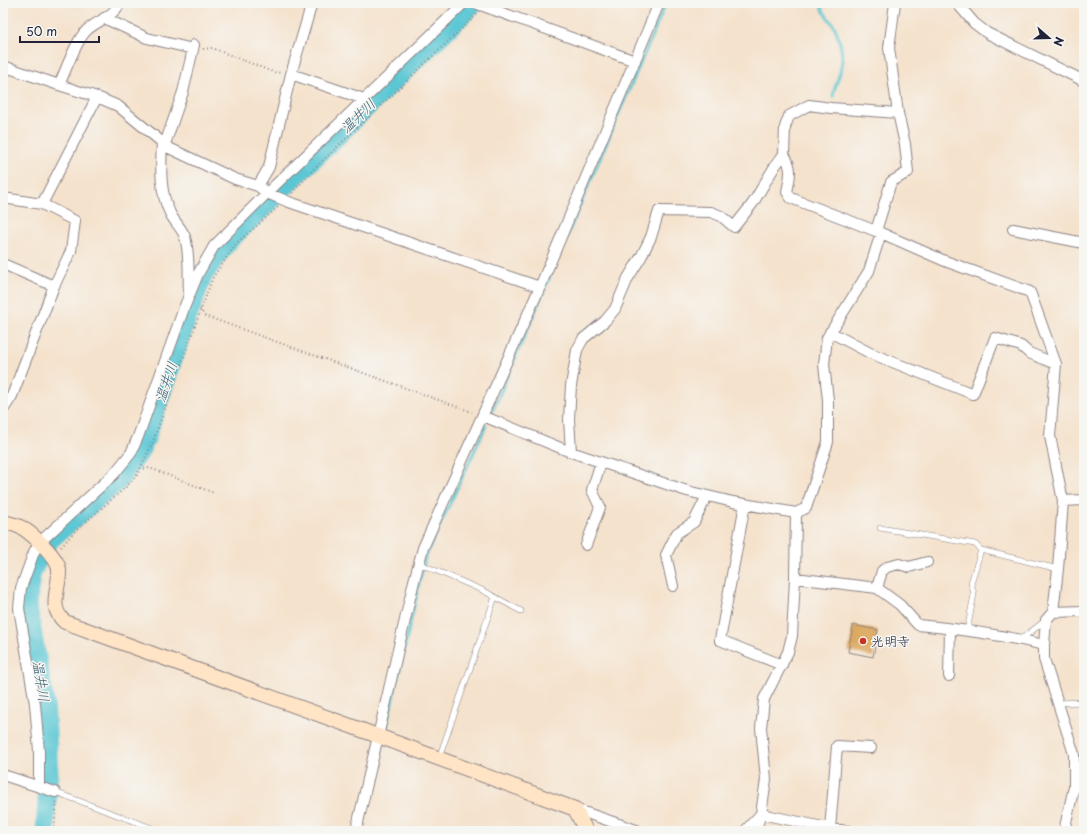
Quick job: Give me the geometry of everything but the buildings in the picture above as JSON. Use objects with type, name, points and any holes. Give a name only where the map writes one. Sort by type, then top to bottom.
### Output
[{"type":"street","points":[[59,85],[80,39],[87,30],[110,14],[120,3]]},
{"type":"street","points":[[258,186],[269,167],[291,74],[312,3]]},
{"type":"street","points":[[41,787],[35,704],[20,608],[21,588],[34,552],[46,550],[131,453],[189,296],[198,274],[214,246],[464,3]]},
{"type":"street","points":[[475,3],[635,61]]},
{"type":"street","points":[[356,831],[418,563],[423,548],[540,287],[659,3]]},
{"type":"street","points":[[483,416],[571,452],[687,491],[745,504],[796,513],[806,508],[828,442],[828,400],[824,364],[827,338],[869,271],[891,182],[908,172],[905,144],[898,113],[889,48],[894,3]]},
{"type":"street","points":[[957,3],[974,23],[987,33],[1084,81]]},
{"type":"street","points":[[104,18],[148,38],[193,47],[184,92],[163,143],[160,171],[164,194],[170,214],[184,235],[187,248],[189,296]]},
{"type":"street","points":[[3,66],[97,97],[118,106],[169,148],[235,179],[258,186],[283,200],[540,287]]},
{"type":"street","points":[[291,74],[364,99]]},
{"type":"street","points":[[42,204],[97,97]]},
{"type":"street","points":[[898,113],[809,105],[789,116],[785,127],[784,154],[789,163],[791,174],[787,192],[791,198],[879,232],[944,261],[1030,292],[1056,364],[1050,436],[1063,501],[1058,569],[1044,646],[1044,659],[1074,754],[1074,787],[1064,831]]},
{"type":"street","points":[[571,452],[569,419],[571,386],[577,350],[583,339],[605,321],[615,309],[628,278],[651,237],[659,211],[711,212],[721,216],[734,227],[753,203],[784,154]]},
{"type":"street","points":[[3,198],[42,204],[75,221],[71,251],[54,286],[12,396],[3,410]]},
{"type":"street","points":[[1013,230],[1084,243]]},
{"type":"street","points":[[3,264],[54,286]]},
{"type":"street","points":[[830,332],[870,353],[973,394],[995,338],[1020,346],[1029,353],[1056,364]]},
{"type":"street","points":[[586,545],[600,507],[592,490],[601,462]]},
{"type":"street","points":[[673,586],[666,555],[678,533],[694,522],[708,496]]},
{"type":"street","points":[[1063,501],[1084,500]]},
{"type":"street","points":[[745,504],[720,640],[782,665]]},
{"type":"street","points":[[755,831],[761,814],[766,778],[761,728],[764,699],[788,652],[792,636],[796,513]]},
{"type":"street","points":[[3,522],[18,526],[31,533],[57,564],[59,570],[55,601],[56,610],[59,617],[65,622],[638,831]]},
{"type":"street","points":[[877,588],[882,571],[887,567],[899,564],[909,567],[927,562]]},
{"type":"street","points":[[795,578],[877,588],[900,605],[918,626],[967,631],[1020,640],[1044,646]]},
{"type":"street","points":[[1050,616],[1084,611]]},
{"type":"street","points":[[949,676],[950,629]]},
{"type":"street","points":[[830,829],[838,746],[872,748]]},
{"type":"street","points":[[3,775],[56,793]]},
{"type":"street","points":[[575,809],[586,831]]},
{"type":"street","points":[[761,814],[830,829],[848,831]]},
{"type":"street","points":[[745,831],[761,814]]},
{"type":"lane","points":[[880,528],[975,544],[981,550],[1058,569]]},
{"type":"lane","points":[[967,631],[974,594],[971,583],[981,550]]},
{"type":"lane","points":[[418,563],[495,597],[521,611]]},
{"type":"lane","points":[[439,758],[495,597]]},
{"type":"lane","points":[[1020,640],[1050,616]]},
{"type":"lane","points":[[1057,703],[1084,702]]},
{"type":"lane","points":[[56,793],[160,831]]},
{"type":"path","points":[[46,550],[75,531],[131,482],[140,469],[152,444],[200,309],[213,277],[237,243],[485,7]]},
{"type":"path","points":[[193,47],[212,48],[272,72],[291,74]]},
{"type":"path","points":[[200,309],[204,316],[483,416]]},
{"type":"path","points":[[140,469],[149,468],[214,493]]},
{"type":"path","points":[[54,831],[56,793]]},
{"type":"waterway","name":"温井川","points":[[45,831],[49,772],[45,702],[28,608],[32,572],[40,556],[50,540],[118,481],[138,455],[146,439],[203,276],[214,260],[229,241],[475,3]]},
{"type":"waterway","points":[[493,410],[666,3]]},
{"type":"waterway","points":[[820,3],[823,11],[836,30],[842,53],[842,66],[833,97]]},
{"type":"waterway","points":[[386,729],[425,558],[486,426]]},
{"type":"waterway","points":[[361,831],[382,747]]},
{"type":"place","name":"光明寺","points":[[863,641]]}]
